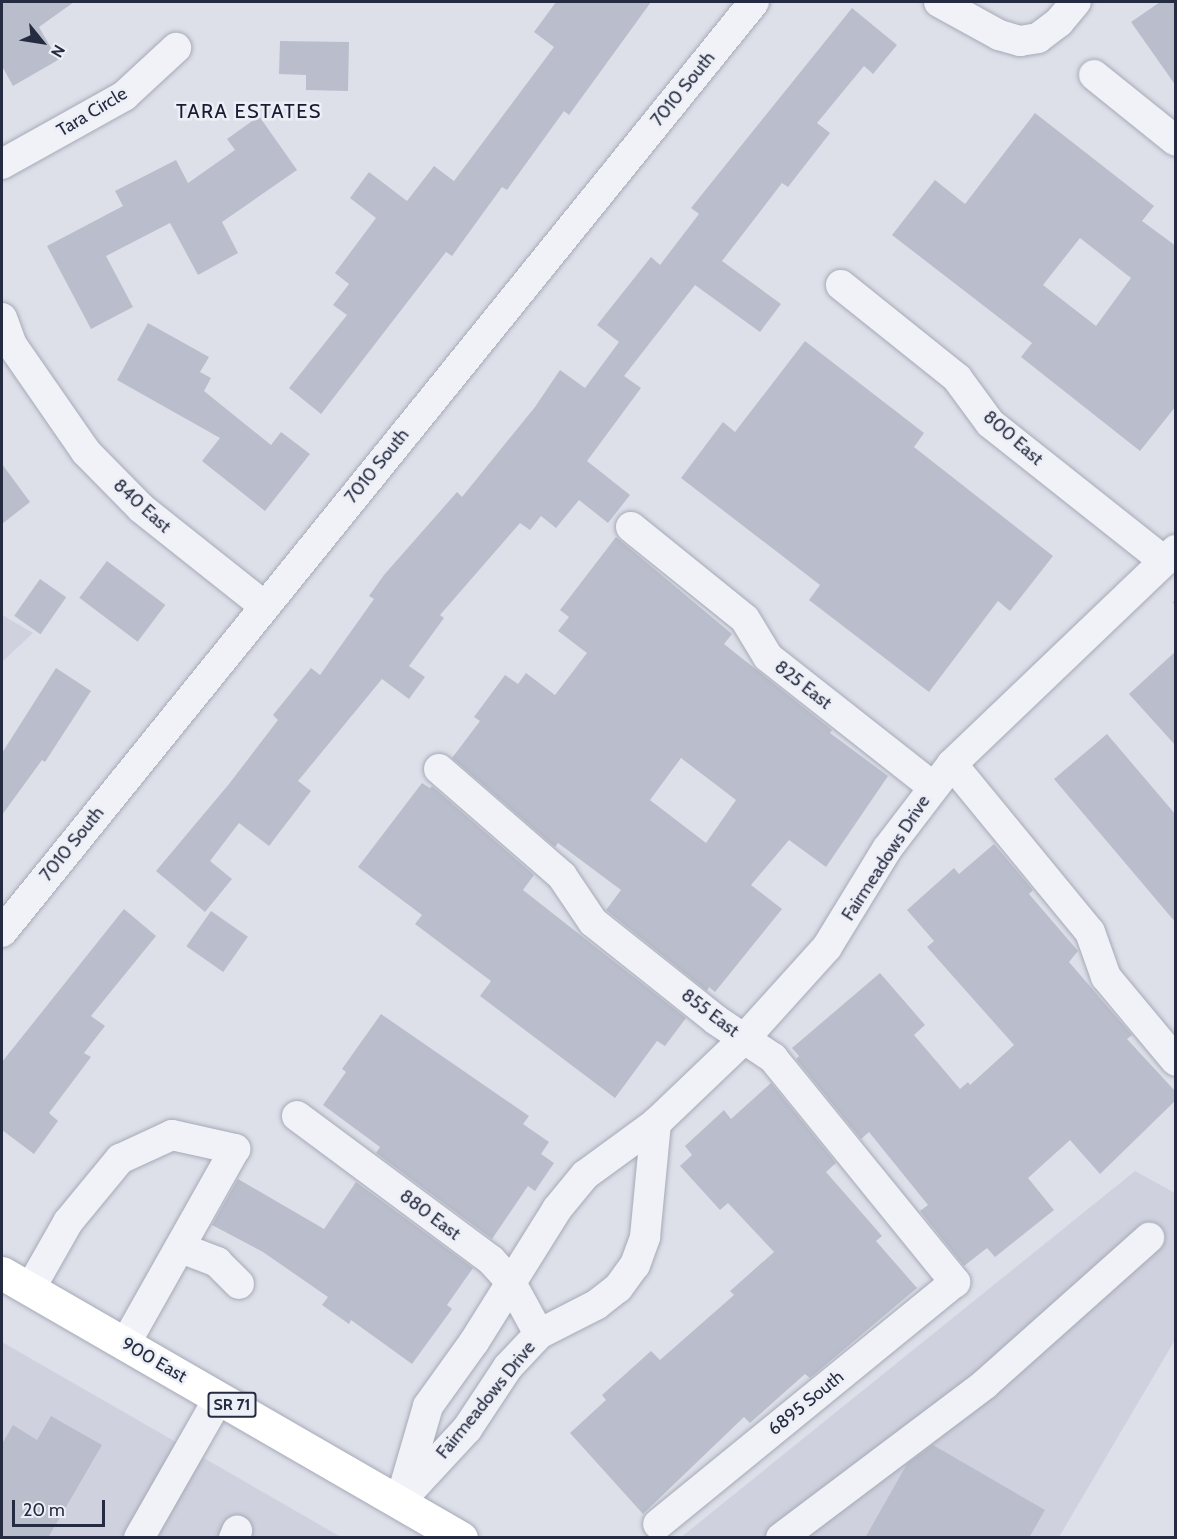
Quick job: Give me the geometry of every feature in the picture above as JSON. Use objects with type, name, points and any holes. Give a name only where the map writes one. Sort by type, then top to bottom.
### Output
[{"type":"main road","name":"900 East","points":[[2,1273],[400,1502],[453,1535]]},
{"type":"street","name":"7010 South","points":[[2,932],[754,2]]},
{"type":"street","points":[[939,2],[999,35],[1020,41],[1038,38],[1059,22],[1076,2]]},
{"type":"street","name":"Tara Circle","points":[[2,164],[124,96],[176,48]]},
{"type":"street","points":[[1094,75],[1176,141]]},
{"type":"street","name":"800 East","points":[[841,285],[957,378],[990,423],[1170,555]]},
{"type":"street","name":"840 East","points":[[2,318],[12,345],[86,452],[141,508],[264,606]]},
{"type":"street","name":"825 East","points":[[631,527],[745,620],[768,657],[933,787]]},
{"type":"street","name":"Fairmeadows Drive","points":[[400,1502],[428,1406],[474,1342],[532,1244],[585,1175],[656,1123],[744,1039],[827,947],[887,849],[952,764],[1170,555]]},
{"type":"street","points":[[952,764],[1090,932],[1106,977],[1176,1061]]},
{"type":"street","name":"855 East","points":[[439,769],[562,876],[593,922],[744,1039],[773,1058],[955,1282]]},
{"type":"street","name":"880 East","points":[[297,1116],[491,1260],[510,1281],[539,1334]]},
{"type":"street","name":"Fairmeadows Drive","points":[[400,1502],[468,1429],[508,1367],[539,1334],[596,1305],[618,1288],[635,1265],[645,1237],[656,1123]]},
{"type":"street","points":[[30,1289],[68,1222],[120,1159],[172,1135],[236,1149],[125,1344]]},
{"type":"street","points":[[781,1538],[985,1384],[1149,1238]]},
{"type":"street","points":[[181,1248],[217,1262],[239,1284]]},
{"type":"street","name":"6895 South","points":[[658,1524],[955,1282]]},
{"type":"street","points":[[139,1538],[219,1398]]},
{"type":"shaded area","points":[[2,615],[33,633],[2,662]]},
{"type":"shaded area","points":[[1135,1171],[1175,1193],[1175,1340],[1059,1537],[680,1538]]},
{"type":"shaded area","points":[[2,1342],[341,1537],[2,1537]]},
{"type":"building","points":[[2,2],[74,2],[39,27],[58,60],[13,86],[2,66]]},
{"type":"building","points":[[556,2],[651,2],[569,115],[564,111],[507,190],[502,187],[452,256],[446,252],[321,414],[289,388],[347,315],[333,305],[349,284],[335,273],[376,218],[350,198],[369,172],[407,201],[434,166],[454,181],[554,47],[534,32]]},
{"type":"building","points":[[1160,2],[1176,2],[1176,86],[1131,22]]},
{"type":"building","points":[[852,8],[897,45],[873,74],[864,66],[817,123],[830,133],[788,187],[782,183],[722,261],[781,304],[760,332],[695,285],[624,376],[641,388],[587,461],[630,495],[608,523],[579,500],[556,528],[541,516],[530,530],[520,523],[440,615],[444,618],[409,666],[425,677],[409,699],[382,679],[298,781],[311,791],[269,846],[239,823],[210,861],[232,879],[205,912],[156,871],[229,784],[278,720],[273,715],[311,668],[320,675],[374,599],[369,596],[384,575],[457,492],[462,497],[535,407],[560,370],[585,388],[619,342],[597,325],[651,257],[660,265],[699,214],[691,208]]},
{"type":"building","points":[[280,41],[349,42],[348,91],[306,90],[306,75],[279,74]]},
{"type":"building","points":[[1035,113],[1154,206],[1142,221],[1176,246],[1176,406],[1140,451],[1021,357],[1032,343],[892,235],[935,180],[965,204]],"holes":[[[1080,238],[1131,278],[1096,326],[1043,285]]]},
{"type":"building","points":[[259,116],[297,170],[222,222],[238,253],[198,275],[170,223],[106,256],[133,307],[91,329],[47,246],[123,206],[115,191],[176,160],[188,183],[235,150],[227,139]]},
{"type":"building","points":[[148,323],[209,357],[200,372],[211,378],[204,391],[271,445],[281,432],[310,454],[265,511],[202,461],[220,438],[117,380]]},
{"type":"building","points":[[805,341],[924,433],[914,447],[1053,556],[1010,611],[998,601],[929,692],[809,600],[820,585],[681,478],[723,422],[735,432]]},
{"type":"building","points":[[2,464],[30,502],[2,524]]},
{"type":"building","points":[[616,537],[732,634],[724,644],[832,730],[830,733],[888,776],[826,867],[789,840],[751,885],[782,909],[715,992],[709,987],[707,991],[606,910],[621,890],[558,843],[555,847],[452,758],[480,721],[474,717],[505,675],[518,684],[526,673],[555,695],[587,653],[558,631],[569,617],[560,610]],"holes":[[[681,758],[736,800],[706,843],[650,800]]]},
{"type":"building","points":[[107,561],[165,605],[138,642],[79,598]]},
{"type":"building","points":[[40,579],[66,597],[40,634],[14,616]]},
{"type":"building","points":[[1176,651],[1176,746],[1129,694]]},
{"type":"building","points":[[56,668],[91,691],[45,762],[42,760],[2,815],[2,753]]},
{"type":"building","points":[[1107,734],[1176,815],[1176,923],[1054,779]]},
{"type":"building","points":[[422,783],[430,788],[432,786],[534,875],[523,890],[686,1018],[665,1046],[657,1041],[615,1098],[480,996],[491,981],[415,924],[422,915],[358,867]]},
{"type":"building","points":[[994,844],[1033,890],[1029,894],[1078,951],[1069,962],[1132,1035],[1127,1039],[1176,1092],[1176,1100],[1100,1174],[1070,1140],[1028,1178],[1054,1210],[995,1257],[987,1248],[964,1266],[920,1211],[928,1205],[869,1132],[861,1139],[796,1059],[799,1056],[792,1048],[880,973],[925,1025],[914,1035],[960,1089],[968,1082],[970,1085],[1014,1045],[927,947],[934,941],[907,910],[954,868],[959,874]]},
{"type":"building","points":[[124,909],[156,936],[91,1016],[105,1026],[84,1053],[91,1057],[49,1113],[58,1121],[34,1154],[2,1130],[2,1062]]},
{"type":"building","points":[[211,911],[248,937],[223,972],[186,946]]},
{"type":"building","points":[[381,1014],[529,1116],[523,1124],[549,1142],[541,1154],[554,1163],[535,1191],[528,1186],[492,1239],[376,1153],[380,1147],[323,1105],[346,1072],[342,1069]]},
{"type":"building","points":[[771,1083],[836,1163],[826,1172],[882,1236],[876,1241],[917,1288],[810,1378],[805,1374],[750,1423],[744,1417],[643,1514],[570,1433],[606,1400],[602,1395],[651,1351],[660,1360],[734,1295],[730,1291],[774,1252],[728,1203],[720,1210],[680,1166],[692,1155],[685,1146],[724,1110],[731,1119]]},
{"type":"building","points":[[238,1179],[324,1229],[356,1182],[473,1268],[447,1305],[452,1309],[412,1364],[351,1320],[349,1324],[322,1305],[328,1297],[263,1252],[212,1225]]},
{"type":"building","points":[[51,1416],[102,1445],[48,1538],[2,1538],[2,1444],[13,1425],[37,1440]]},
{"type":"building","points":[[933,1445],[1045,1510],[1029,1538],[865,1538],[907,1464]]},
{"type":"district","name":"TARA ESTATES","points":[[249,111]]}]
